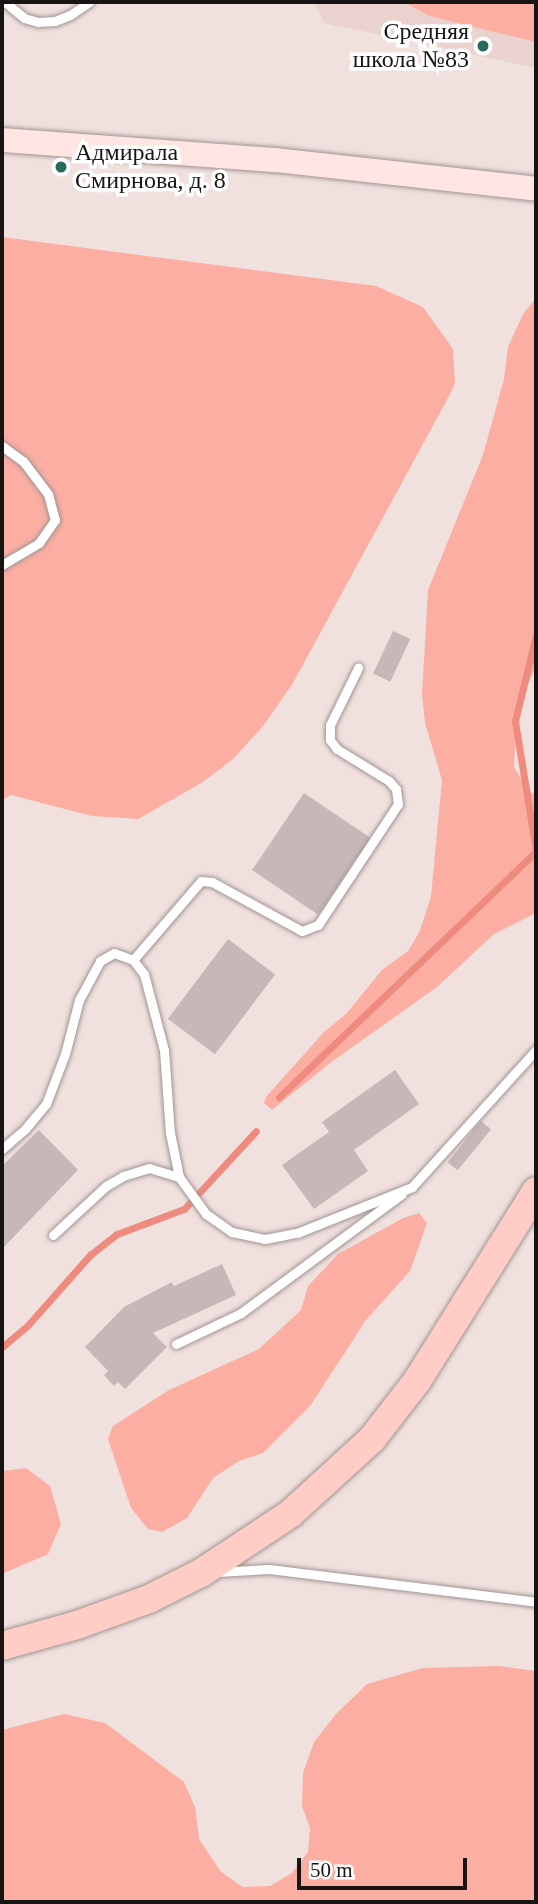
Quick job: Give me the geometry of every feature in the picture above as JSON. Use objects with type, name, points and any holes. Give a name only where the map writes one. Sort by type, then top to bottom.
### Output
[{"type":"main road","points":[[2,1646],[76,1625],[137,1603],[201,1573],[290,1514],[372,1439],[417,1381],[536,1191]]},
{"type":"street","points":[[2,140],[275,160],[536,189]]},
{"type":"lane","points":[[5,2],[24,18],[38,22],[63,18],[89,2]]},
{"type":"lane","points":[[2,446],[23,461],[48,494],[55,520],[39,543],[2,565]]},
{"type":"lane","points":[[133,960],[201,881],[212,882],[302,931],[318,925],[398,804],[396,789],[389,781],[337,749],[330,740],[330,725],[358,668]]},
{"type":"lane","points":[[2,1149],[25,1129],[46,1104],[65,1054],[79,1000],[100,961],[114,953],[125,954],[144,974],[164,1050],[170,1133],[178,1177],[206,1214],[232,1232],[265,1239],[297,1233],[412,1187]]},
{"type":"lane","points":[[176,1344],[241,1313],[412,1187],[536,1050]]},
{"type":"lane","points":[[53,1235],[106,1186],[123,1176],[149,1168],[178,1177]]},
{"type":"lane","points":[[201,1573],[269,1569],[536,1602]]},
{"type":"shaded area","name":"Средняя школа №83","points":[[314,2],[536,2],[536,68],[324,23]]},
{"type":"shaded area","points":[[404,2],[536,2],[536,42],[429,16]]},
{"type":"shaded area","points":[[2,237],[376,286],[423,307],[453,349],[455,383],[449,396],[293,683],[264,725],[233,759],[203,782],[138,819],[92,816],[11,795],[2,800]]},
{"type":"shaded area","points":[[536,298],[536,666],[517,709],[514,767],[527,789],[536,796],[536,913],[494,934],[437,987],[330,1063],[272,1110],[264,1103],[266,1097],[323,1033],[346,1014],[382,970],[408,951],[420,931],[431,896],[442,780],[425,723],[422,694],[428,590],[483,455],[504,379],[508,347],[523,314]]},
{"type":"shaded area","points":[[419,1213],[427,1223],[410,1271],[366,1320],[310,1406],[263,1453],[239,1461],[213,1478],[187,1518],[162,1532],[148,1529],[131,1508],[108,1439],[113,1426],[169,1390],[259,1349],[301,1310],[308,1286],[338,1254],[403,1218]]},
{"type":"shaded area","points":[[26,1468],[50,1486],[61,1524],[48,1554],[2,1574],[2,1471]]},
{"type":"shaded area","points":[[499,1666],[536,1671],[536,1902],[2,1902],[2,1730],[64,1714],[105,1723],[184,1782],[195,1807],[199,1839],[221,1872],[243,1887],[270,1886],[292,1873],[308,1852],[310,1828],[302,1806],[303,1773],[314,1742],[336,1714],[367,1684],[423,1668]]},
{"type":"building","points":[[393,631],[410,639],[390,682],[373,674]]},
{"type":"building","points":[[304,793],[370,838],[318,915],[252,870]]},
{"type":"building","points":[[228,939],[275,975],[215,1054],[168,1019]]},
{"type":"building","points":[[395,1070],[419,1104],[354,1150],[368,1171],[314,1209],[282,1165],[329,1132],[322,1122]]},
{"type":"building","points":[[481,1121],[491,1129],[458,1170],[448,1162]]},
{"type":"building","points":[[39,1130],[78,1170],[2,1249],[2,1166]]},
{"type":"building","points":[[222,1264],[236,1295],[153,1333],[167,1347],[125,1389],[118,1382],[114,1386],[104,1375],[108,1371],[85,1347],[124,1307],[172,1282],[174,1286]]},
{"type":"waterway","points":[[279,1097],[536,851],[515,721],[536,635]]},
{"type":"waterway","points":[[2,1347],[28,1325],[90,1255],[117,1234],[184,1209],[256,1131]]},
{"type":"place","name":"Средняя школа №83","points":[[483,46]]},
{"type":"place","name":"Адмирала Смирнова, д. 8","points":[[61,167]]}]
